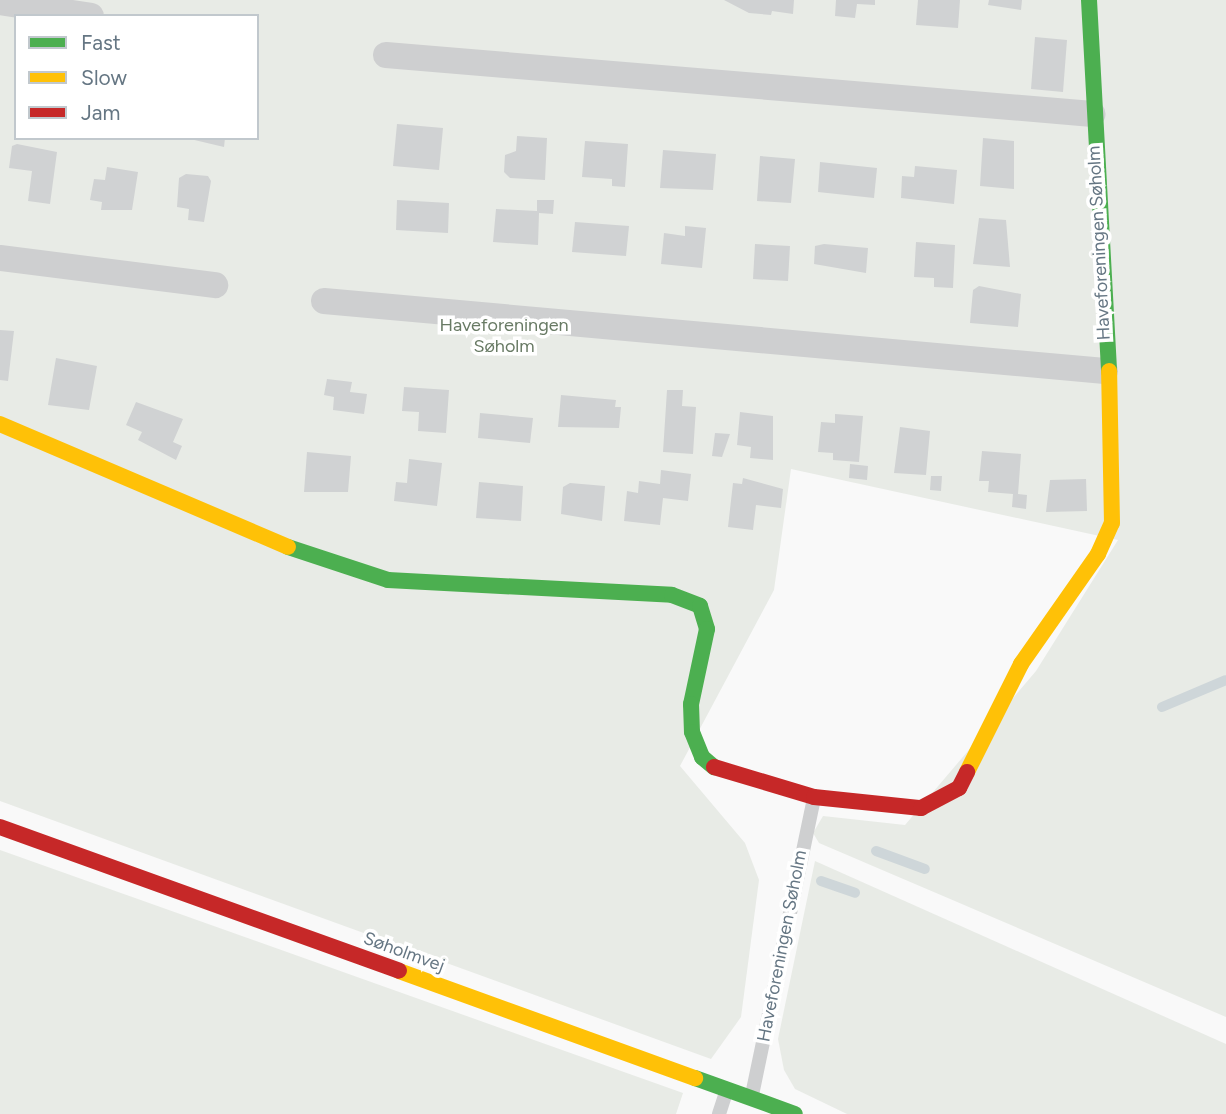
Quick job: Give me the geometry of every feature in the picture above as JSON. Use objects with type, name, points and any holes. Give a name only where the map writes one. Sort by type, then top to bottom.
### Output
[{"type":"street","name":"Haveforeningen Søholm","points":[[0,424],[333,566],[388,580],[672,595],[700,606],[707,629],[691,704],[692,733],[702,757],[719,772],[814,797],[921,808],[959,788],[1021,664],[1098,554],[1112,523],[1114,471],[1105,371],[1089,0]]},
{"type":"street","points":[[0,2],[78,14]]},
{"type":"street","points":[[386,55],[1093,114]]},
{"type":"street","points":[[0,258],[215,285]]},
{"type":"street","points":[[324,301],[1105,371]]},
{"type":"street","name":"Søholmvej","points":[[0,827],[728,1087],[795,1114]]},
{"type":"lane","name":"Haveforeningen Søholm","points":[[752,1096],[814,797]]},
{"type":"lane","points":[[719,1114],[728,1087]]},
{"type":"green space","name":"Haveforeningen Søholm","points":[[0,0],[1226,0],[1226,1017],[819,843],[813,833],[823,816],[905,825],[1036,671],[1118,540],[791,469],[774,590],[680,766],[745,843],[759,880],[741,1017],[711,1059],[0,801]]},
{"type":"green space","points":[[0,850],[683,1093],[676,1114],[0,1114]]},
{"type":"green space","points":[[815,861],[1226,1044],[1226,1114],[847,1114],[795,1089],[784,1070],[778,1039]]},
{"type":"building","points":[[724,0],[794,0],[793,14],[772,11],[771,15],[749,13]]},
{"type":"building","points":[[836,0],[875,0],[875,5],[857,4],[855,18],[835,16]]},
{"type":"building","points":[[918,0],[960,0],[958,28],[916,25]]},
{"type":"building","points":[[989,0],[1022,0],[1021,10],[988,5]]},
{"type":"building","points":[[1035,37],[1067,40],[1063,92],[1031,89]]},
{"type":"building","points":[[397,124],[443,128],[439,170],[393,166]]},
{"type":"building","points":[[517,136],[547,138],[545,180],[510,178],[504,172],[505,155],[516,151]]},
{"type":"building","points":[[983,138],[1014,141],[1014,189],[980,186]]},
{"type":"building","points":[[194,140],[225,140],[224,147]]},
{"type":"building","points":[[585,141],[628,144],[625,187],[612,186],[612,179],[582,177]]},
{"type":"building","points":[[17,144],[57,152],[50,204],[28,201],[32,171],[9,168],[12,146]]},
{"type":"building","points":[[663,150],[716,154],[713,190],[660,188]]},
{"type":"building","points":[[760,156],[795,159],[791,203],[757,201]]},
{"type":"building","points":[[820,162],[877,168],[874,198],[818,192]]},
{"type":"building","points":[[915,166],[957,170],[954,204],[901,198],[902,176],[914,177]]},
{"type":"building","points":[[107,167],[138,172],[132,210],[101,210],[102,202],[90,200],[94,179],[105,180]]},
{"type":"building","points":[[186,174],[208,176],[211,181],[204,222],[188,220],[189,209],[177,207],[179,178]]},
{"type":"building","points":[[397,200],[449,203],[448,233],[396,230]]},
{"type":"building","points":[[537,200],[554,200],[553,214],[539,213],[538,245],[493,242],[496,209],[537,211]]},
{"type":"building","points":[[979,218],[1006,220],[1010,267],[973,264]]},
{"type":"building","points":[[575,222],[629,226],[626,256],[572,252]]},
{"type":"building","points":[[685,226],[706,228],[702,268],[661,264],[664,233],[685,236]]},
{"type":"building","points":[[916,242],[955,245],[953,288],[934,287],[934,278],[914,277]]},
{"type":"building","points":[[755,244],[790,246],[788,281],[753,279]]},
{"type":"building","points":[[824,244],[868,248],[866,273],[814,264],[815,246]]},
{"type":"building","points":[[979,286],[1021,294],[1018,327],[970,323],[973,290]]},
{"type":"building","points":[[0,330],[14,331],[8,381],[0,380]]},
{"type":"building","points":[[56,358],[97,366],[89,410],[48,405]]},
{"type":"building","points":[[327,379],[352,382],[350,392],[367,394],[364,414],[333,410],[334,397],[324,395]]},
{"type":"building","points":[[404,387],[449,390],[446,433],[418,431],[419,412],[402,411]]},
{"type":"building","points":[[667,390],[683,390],[682,406],[696,407],[693,454],[663,452]]},
{"type":"building","points":[[561,395],[616,400],[615,407],[621,407],[619,428],[558,427]]},
{"type":"building","points":[[136,402],[183,419],[173,442],[182,446],[176,460],[138,440],[142,432],[126,425]]},
{"type":"building","points":[[740,412],[773,416],[773,460],[750,458],[751,447],[737,445]]},
{"type":"building","points":[[480,413],[533,418],[530,443],[478,438]]},
{"type":"building","points":[[835,414],[863,416],[859,462],[833,460],[833,453],[818,452],[821,422],[835,423]]},
{"type":"building","points":[[900,427],[930,431],[926,475],[894,473]]},
{"type":"building","points":[[715,433],[730,434],[722,457],[712,456]]},
{"type":"building","points":[[982,451],[1021,454],[1018,494],[1027,495],[1026,509],[1012,507],[1013,494],[988,492],[989,481],[979,481]]},
{"type":"building","points":[[307,452],[351,456],[348,492],[304,492]]},
{"type":"building","points":[[409,459],[442,463],[437,506],[394,501],[396,482],[407,483]]},
{"type":"building","points":[[850,464],[868,466],[867,480],[849,478]]},
{"type":"building","points":[[661,470],[691,474],[688,501],[663,498],[660,525],[624,521],[627,491],[638,493],[639,481],[660,484]]},
{"type":"building","points":[[931,476],[942,476],[941,491],[930,490]]},
{"type":"building","points":[[743,478],[783,489],[781,508],[756,505],[753,530],[728,527],[733,483],[742,484]]},
{"type":"building","points":[[1086,479],[1087,511],[1046,512],[1050,480]]},
{"type":"building","points":[[479,482],[523,486],[521,521],[476,518]]},
{"type":"building","points":[[570,483],[605,486],[602,521],[561,514],[563,487]]},
{"type":"waterway","points":[[1162,707],[1226,680]]},
{"type":"waterway","points":[[876,851],[925,869]]},
{"type":"waterway","points":[[821,881],[855,893]]},
{"type":"traffic: fast","points":[[1089,0],[1109,371]]},
{"type":"traffic: fast","points":[[288,547],[388,580],[672,595],[700,606],[707,629],[691,704],[692,732],[702,757],[714,767]]},
{"type":"traffic: fast","points":[[695,1078],[795,1114]]},
{"type":"traffic: slow","points":[[967,772],[1021,664],[1098,554],[1112,523],[1109,371]]},
{"type":"traffic: slow","points":[[0,424],[288,547]]},
{"type":"traffic: slow","points":[[399,971],[695,1078]]},
{"type":"traffic: jam","points":[[714,767],[814,797],[921,808],[959,788],[967,772]]},
{"type":"traffic: jam","points":[[0,827],[399,971]]}]
